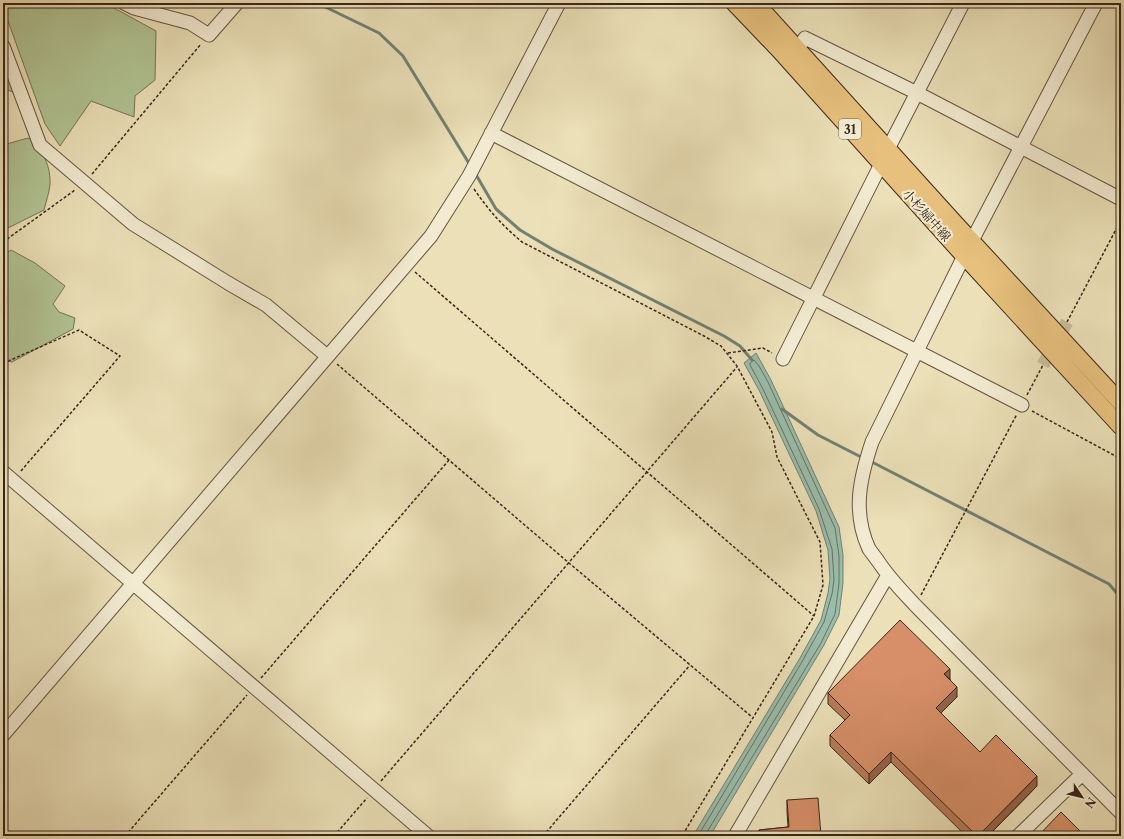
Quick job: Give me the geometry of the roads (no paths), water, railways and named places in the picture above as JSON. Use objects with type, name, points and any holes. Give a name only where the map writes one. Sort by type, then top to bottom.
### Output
[{"type":"main road","name":"小杉婦中線","points":[[734,3],[1121,427]]},
{"type":"main road","name":"小杉婦中線","points":[[756,3],[972,242],[1121,403]]},
{"type":"street","points":[[124,3],[134,8],[190,23],[209,35],[237,3]]},
{"type":"street","points":[[3,735],[431,236],[476,163],[559,3]]},
{"type":"street","points":[[888,149],[963,3]]},
{"type":"street","points":[[1096,3],[964,256],[872,442],[863,468],[859,494],[862,526],[870,549],[888,575],[916,606],[1121,813]]},
{"type":"street","points":[[797,49],[805,38],[1022,146],[1121,199]]},
{"type":"street","points":[[3,46],[40,145],[133,224],[266,305],[328,356]]},
{"type":"street","points":[[491,133],[1022,405]]},
{"type":"street","points":[[783,359],[881,164]]},
{"type":"street","points":[[8,476],[428,836]]},
{"type":"street","points":[[735,836],[888,575]]},
{"type":"street","points":[[1018,836],[1082,774]]},
{"type":"water","points":[[756,353],[771,380],[839,527],[843,555],[843,583],[839,615],[824,645],[710,836],[693,836],[800,658],[821,620],[830,579],[828,550],[816,511],[759,390],[744,363]]},
{"type":"waterway","points":[[317,3],[379,33],[403,56],[470,165]]},
{"type":"waterway","points":[[475,173],[496,209],[520,230],[552,249],[724,336],[740,346],[752,360]]},
{"type":"waterway","points":[[782,409],[818,435],[863,458]]},
{"type":"waterway","points":[[870,461],[1109,584],[1121,598]]},
{"type":"tunnel","points":[[1043,365],[1067,322]]}]
